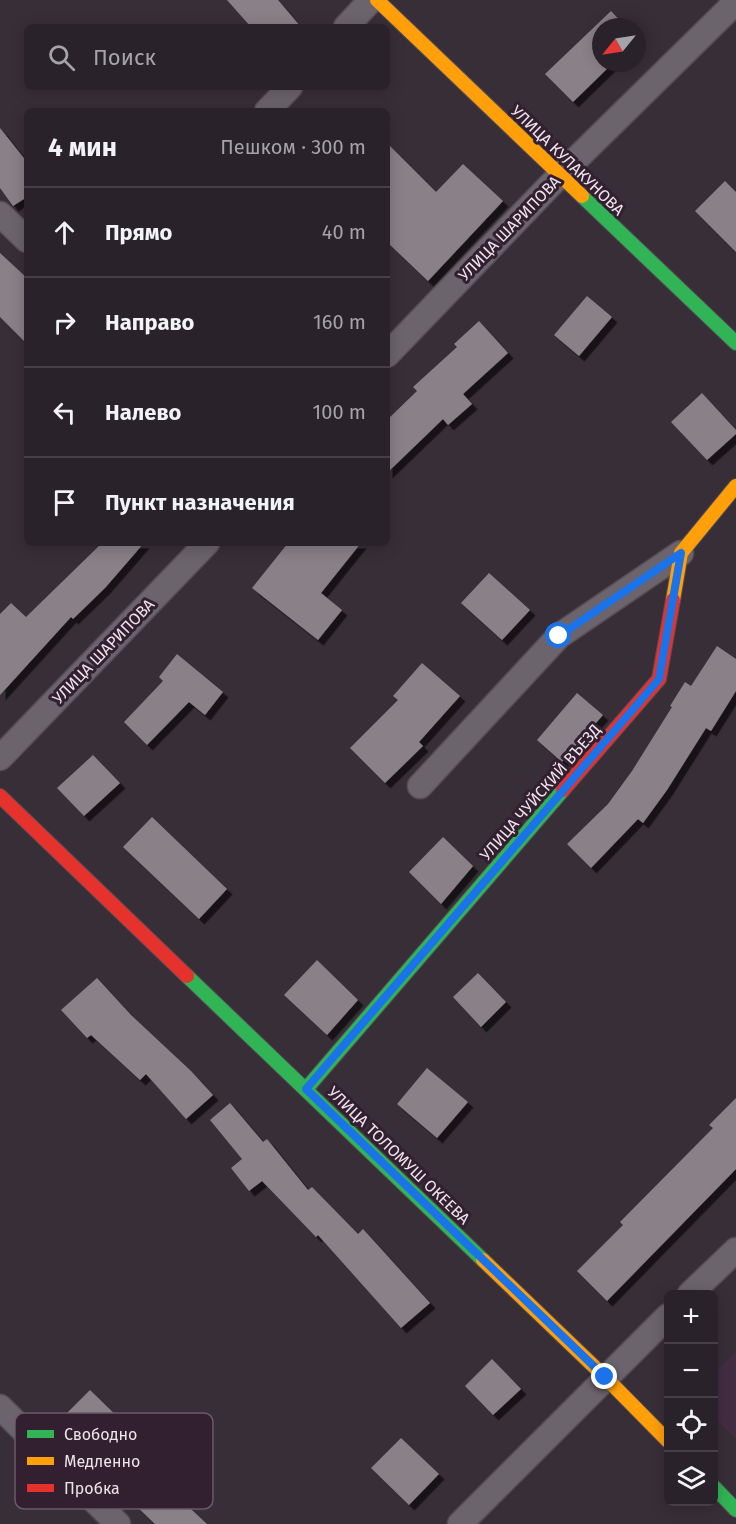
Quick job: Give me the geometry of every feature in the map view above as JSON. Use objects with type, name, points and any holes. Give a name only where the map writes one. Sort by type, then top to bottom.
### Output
[{"type":"street","points":[[349,24],[371,0]]},
{"type":"street","name":"УЛИЦА КУЛАКУНОВА","points":[[377,0],[736,343]]},
{"type":"street","name":"УЛИЦА ШАРИПОВА","points":[[390,352],[560,175],[736,2]]},
{"type":"street","points":[[270,108],[287,90]]},
{"type":"street","points":[[0,214],[24,237]]},
{"type":"street","name":"УЛИЦА ЧУЙСКИЙ ВЪЕЗД","points":[[306,1089],[659,679],[681,553],[736,486]]},
{"type":"street","name":"УЛИЦА ШАРИПОВА","points":[[0,758],[204,546]]},
{"type":"street","points":[[420,786],[559,636],[681,553]]},
{"type":"street","name":"УЛИЦА ТОЛОМУШ ОКЕЕВА","points":[[0,796],[664,1436]]},
{"type":"street","points":[[694,1290],[736,1250]]},
{"type":"street","points":[[460,1524],[605,1377],[664,1321]]},
{"type":"street","points":[[0,1407],[15,1422]]},
{"type":"street","points":[[718,1491],[736,1510]]},
{"type":"street","points":[[103,1509],[118,1524]]},
{"type":"shaded area","points":[[736,1352],[736,1439],[718,1421],[718,1369]]},
{"type":"building","points":[[227,0],[278,0],[298,24],[248,24]]},
{"type":"building","points":[[611,11],[618,18],[604,18]]},
{"type":"building","points":[[592,29],[592,72],[604,72],[573,102],[545,74]]},
{"type":"building","points":[[0,128],[24,158],[24,199],[13,206],[0,188]]},
{"type":"building","points":[[390,146],[436,192],[463,164],[503,201],[428,281],[390,245]]},
{"type":"building","points":[[725,181],[736,192],[736,252],[695,211]]},
{"type":"building","points":[[0,253],[24,275],[24,341],[0,317]]},
{"type":"building","points":[[587,296],[612,317],[579,356],[554,335]]},
{"type":"building","points":[[479,321],[508,353],[463,394],[472,404],[448,425],[443,419],[390,470],[390,417],[417,391],[413,387],[457,347],[454,344]]},
{"type":"building","points":[[702,393],[736,430],[736,434],[707,460],[671,422]]},
{"type":"building","points":[[99,546],[141,546],[105,588],[73,619],[71,617],[0,695],[0,614],[11,603],[26,617]]},
{"type":"building","points":[[286,546],[359,546],[321,593],[342,610],[318,640],[252,588]]},
{"type":"building","points":[[489,573],[530,610],[502,640],[461,603]]},
{"type":"building","points":[[717,646],[736,659],[736,691],[711,731],[706,728],[643,823],[638,819],[591,868],[567,844],[608,804],[632,771],[685,682],[691,686]]},
{"type":"building","points":[[177,654],[223,692],[205,715],[189,702],[147,745],[124,722],[163,681],[159,677]]},
{"type":"building","points":[[422,663],[460,696],[419,742],[423,746],[385,783],[350,748],[398,700],[393,696]]},
{"type":"building","points":[[577,693],[603,715],[562,762],[537,740]]},
{"type":"building","points":[[93,755],[120,783],[84,816],[57,788]]},
{"type":"building","points":[[152,817],[227,889],[199,919],[123,847]]},
{"type":"building","points":[[443,837],[473,866],[441,904],[409,872]]},
{"type":"building","points":[[317,960],[358,1000],[327,1035],[284,995]]},
{"type":"building","points":[[478,973],[506,1002],[481,1027],[453,997]]},
{"type":"building","points":[[97,978],[131,1015],[191,1071],[213,1095],[186,1119],[146,1074],[140,1080],[91,1035],[87,1038],[61,1010]]},
{"type":"building","points":[[427,1068],[468,1102],[437,1138],[397,1104]]},
{"type":"building","points":[[736,1098],[736,1169],[607,1301],[577,1271],[623,1225],[620,1222],[713,1128],[709,1125]]},
{"type":"building","points":[[230,1103],[263,1142],[267,1139],[308,1190],[312,1187],[358,1234],[363,1229],[430,1303],[401,1328],[318,1235],[316,1237],[262,1181],[249,1191],[231,1168],[242,1159],[210,1120]]},
{"type":"building","points":[[492,1359],[521,1389],[493,1415],[465,1386]]},
{"type":"building","points":[[90,1390],[114,1413],[67,1413]]},
{"type":"building","points":[[401,1438],[439,1474],[409,1505],[371,1468]]},
{"type":"building","points":[[139,1509],[191,1509],[207,1524],[155,1524]]},
{"type":"traffic: fast","points":[[582,196],[736,343]]},
{"type":"traffic: fast","points":[[306,1089],[563,790]]},
{"type":"traffic: fast","points":[[187,976],[483,1260]]},
{"type":"traffic: fast","points":[[718,1491],[736,1510]]},
{"type":"traffic: slow","points":[[377,0],[582,196]]},
{"type":"traffic: slow","points":[[673,600],[681,553],[736,486]]},
{"type":"traffic: slow","points":[[483,1260],[664,1437]]},
{"type":"traffic: jam","points":[[563,790],[659,679],[673,600]]},
{"type":"traffic: jam","points":[[0,796],[187,976]]},
{"type":"route","points":[[559,636],[681,553],[659,679],[306,1089],[605,1377]]}]
